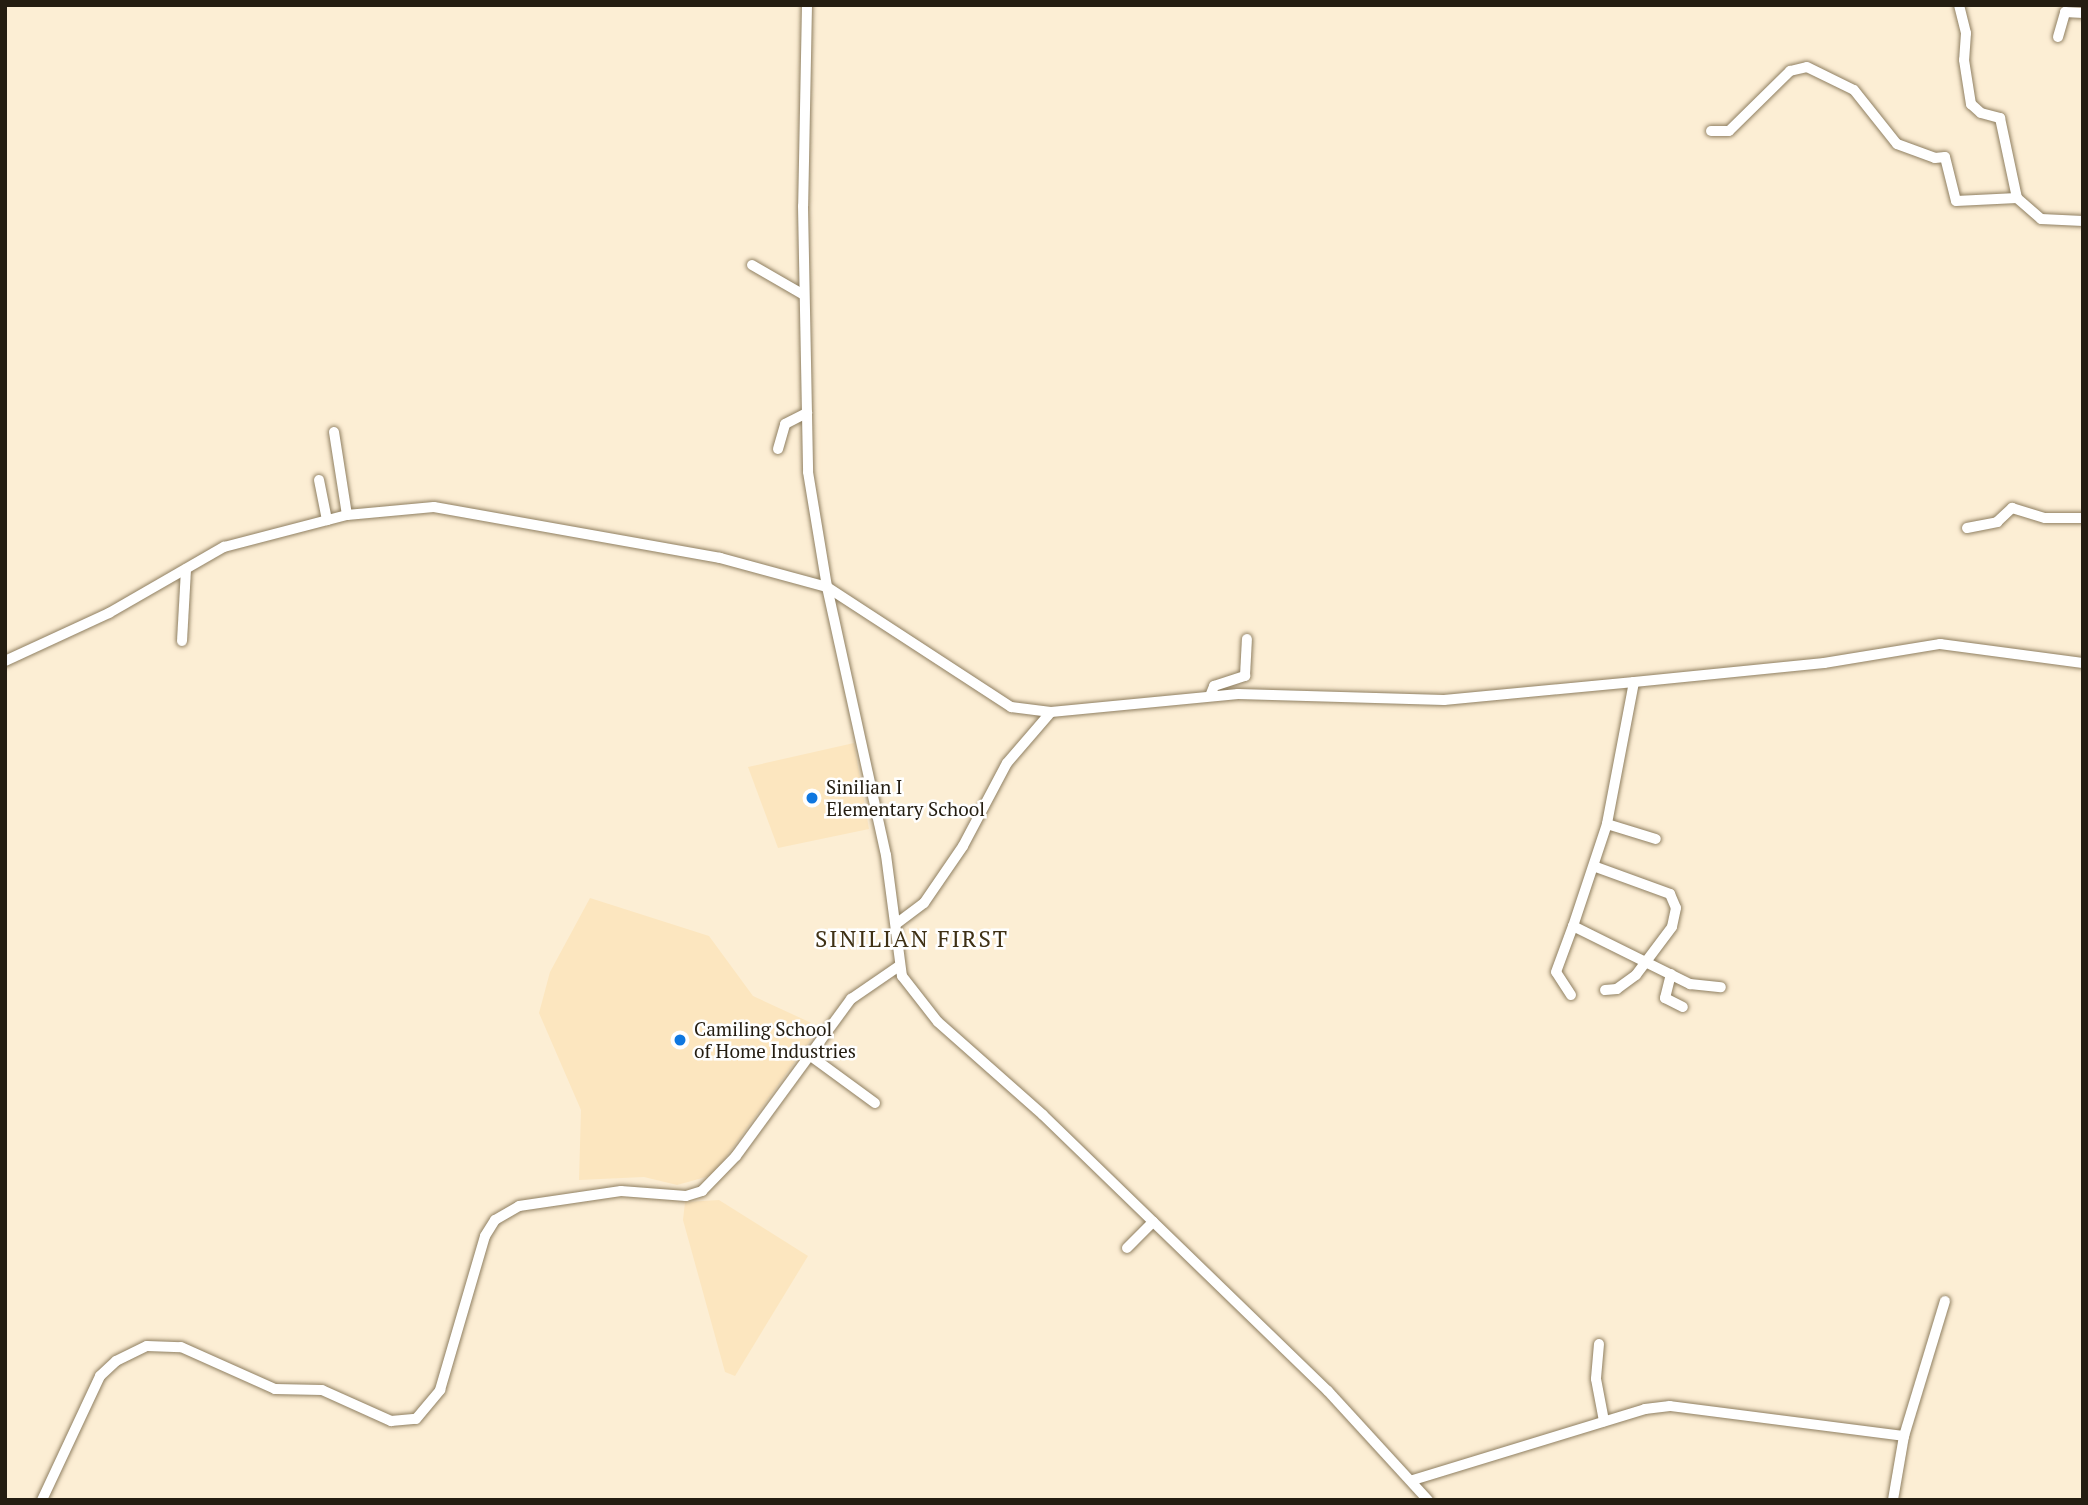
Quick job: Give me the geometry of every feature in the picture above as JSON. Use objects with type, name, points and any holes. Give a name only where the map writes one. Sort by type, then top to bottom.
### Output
[{"type":"street","points":[[807,5],[804,295],[808,472],[827,587],[886,855],[899,966],[909,988],[938,1021],[1153,1222],[1413,1480],[1429,1500]]},
{"type":"street","points":[[1959,5],[1966,33],[1964,60],[1971,104],[1981,113],[2000,118],[2017,198],[2040,219],[2083,221]]},
{"type":"street","points":[[2058,37],[2065,12],[2083,13]]},
{"type":"street","points":[[1711,131],[1730,131],[1790,71],[1807,66],[1854,90],[1897,145],[1935,158],[1945,157],[1956,201],[2017,198]]},
{"type":"street","points":[[752,265],[804,295]]},
{"type":"street","points":[[778,449],[785,424],[807,413]]},
{"type":"street","points":[[334,432],[347,514]]},
{"type":"street","points":[[319,480],[327,520]]},
{"type":"street","points":[[5,661],[109,612],[224,547],[347,514],[434,507],[720,558],[827,587],[1001,703],[1051,712],[1210,696],[1444,700],[1824,663],[1940,644],[2083,663]]},
{"type":"street","points":[[1967,528],[1997,522],[2012,508],[2045,518],[2083,518]]},
{"type":"street","points":[[182,641],[186,569]]},
{"type":"street","points":[[1210,696],[1214,686],[1245,676],[1247,639]]},
{"type":"street","points":[[1571,995],[1556,972],[1596,867],[1607,824],[1634,682]]},
{"type":"street","points":[[896,924],[924,903],[962,846],[1007,763],[1051,712]]},
{"type":"street","points":[[1607,824],[1656,839]]},
{"type":"street","points":[[1596,867],[1673,898],[1675,922],[1632,979],[1617,989],[1605,990]]},
{"type":"street","points":[[1573,926],[1698,987],[1721,988]]},
{"type":"street","points":[[42,1500],[100,1376],[116,1361],[147,1346],[181,1347],[275,1390],[322,1390],[391,1421],[416,1419],[440,1390],[485,1237],[495,1220],[519,1206],[621,1191],[686,1195],[702,1191],[736,1156],[808,1054],[851,999],[899,966]]},
{"type":"street","points":[[1671,974],[1664,998],[1684,1007]]},
{"type":"street","points":[[808,1054],[875,1103]]},
{"type":"street","points":[[1127,1248],[1153,1222]]},
{"type":"street","points":[[1893,1500],[1904,1436],[1945,1301]]},
{"type":"street","points":[[1599,1344],[1596,1379],[1604,1421]]},
{"type":"street","points":[[1413,1480],[1604,1421],[1670,1406],[1904,1436]]},
{"type":"shaded area","name":"Sinilian I Elementary School","points":[[854,743],[869,829],[778,848],[748,767]]},
{"type":"shaded area","name":"Camiling School of Home Industries","points":[[590,898],[709,936],[753,996],[820,1027],[713,1175],[677,1185],[644,1177],[579,1180],[581,1110],[539,1013],[550,972]]},
{"type":"shaded area","points":[[719,1200],[808,1256],[735,1376],[725,1372],[683,1220],[685,1202]]},
{"type":"place","name":"Sinilian I Elementary School","points":[[812,798]]},
{"type":"place","name":"Camiling School of Home Industries","points":[[680,1040]]},
{"type":"district","name":"SINILIAN FIRST","points":[[912,939]]}]
